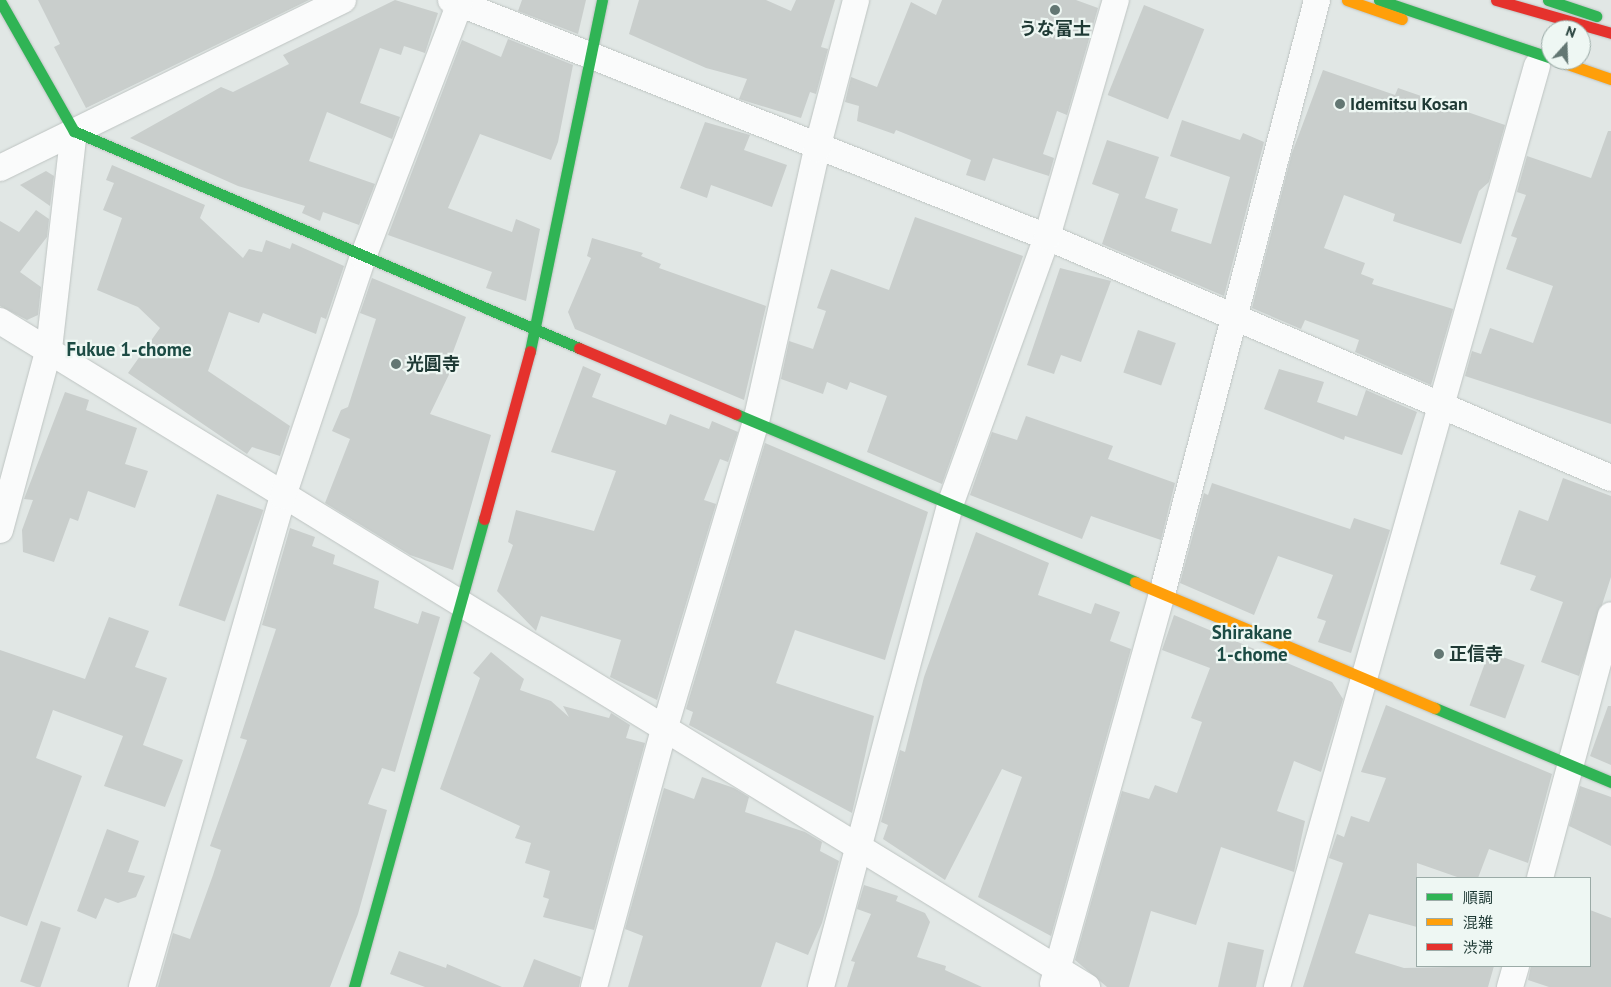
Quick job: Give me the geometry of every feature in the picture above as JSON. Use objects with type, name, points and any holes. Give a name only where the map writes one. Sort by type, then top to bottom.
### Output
[{"type":"main road","points":[[354,987],[536,330],[602,0]]},
{"type":"main road","points":[[1348,0],[1541,58]]},
{"type":"main road","points":[[1378,0],[1541,58]]},
{"type":"main road","points":[[1496,0],[1611,33]]},
{"type":"main road","points":[[1548,0],[1611,20]]},
{"type":"main road","points":[[0,1],[74,131],[362,257],[950,505],[1163,590],[1611,782]]},
{"type":"main road","points":[[1566,70],[1611,92]]},
{"type":"main road","points":[[1580,70],[1611,79]]},
{"type":"street","points":[[0,168],[343,0]]},
{"type":"street","points":[[594,987],[664,730],[756,422],[817,149],[856,0]]},
{"type":"street","points":[[821,987],[855,846],[950,505],[1047,237],[1116,0]]},
{"type":"street","points":[[1055,978],[1163,590],[1317,0]]},
{"type":"street","points":[[142,987],[283,496],[362,257],[455,3],[591,56],[817,149],[1047,237],[1440,403],[1611,478]]},
{"type":"street","points":[[1277,987],[1367,676],[1440,403],[1541,66]]},
{"type":"street","points":[[0,530],[49,349],[74,131]]},
{"type":"street","points":[[0,321],[49,349],[283,496],[855,846],[1055,978],[1087,987]]},
{"type":"street","points":[[1540,877],[1611,616]]},
{"type":"street","points":[[1510,987],[1516,967]]},
{"type":"building","points":[[38,0],[309,0],[86,108],[54,47],[60,44]]},
{"type":"building","points":[[395,0],[438,13],[425,53],[404,46],[401,55],[380,48],[360,103],[400,117],[392,139],[327,112],[309,161],[375,184],[359,225],[323,212],[320,221],[302,213],[305,206],[238,186],[130,138],[221,87],[233,92],[289,64],[283,55]]},
{"type":"building","points":[[522,0],[586,0],[578,34],[518,11]]},
{"type":"building","points":[[639,0],[766,0],[791,11],[796,0],[835,0],[821,47],[828,49],[816,94],[810,92],[801,118],[739,99],[747,79],[706,68],[629,34]]},
{"type":"building","points":[[942,0],[1076,0],[1098,8],[1067,115],[1057,111],[1043,154],[1054,158],[1049,176],[993,158],[985,181],[966,175],[971,160],[896,130],[894,134],[857,121],[859,106],[845,102],[851,77],[877,87],[911,2],[936,15]]},
{"type":"building","points":[[1144,5],[1204,29],[1168,119],[1108,95]]},
{"type":"building","points":[[508,39],[573,65],[558,142],[551,160],[480,134],[448,208],[512,232],[516,219],[540,229],[526,301],[486,288],[492,272],[388,235],[462,40],[501,57]]},
{"type":"building","points":[[1323,70],[1395,95],[1398,88],[1505,125],[1489,182],[1479,191],[1461,244],[1393,221],[1395,214],[1344,195],[1324,248],[1365,263],[1361,274],[1374,279],[1372,284],[1453,309],[1431,385],[1355,352],[1359,340],[1305,320],[1301,329],[1252,308],[1292,153]]},
{"type":"building","points":[[1182,120],[1240,140],[1243,133],[1264,142],[1224,296],[1102,244],[1119,194],[1092,184],[1107,140],[1159,157],[1145,198],[1178,209],[1171,231],[1211,244],[1230,177],[1170,156]]},
{"type":"building","points":[[705,122],[750,135],[744,150],[787,165],[772,207],[711,185],[707,198],[680,188]]},
{"type":"building","points":[[1608,131],[1611,131],[1611,424],[1465,376],[1472,351],[1481,354],[1490,328],[1533,343],[1553,286],[1506,269],[1517,238],[1511,236],[1526,195],[1517,192],[1527,156],[1591,178]]},
{"type":"building","points":[[112,165],[205,205],[200,218],[243,258],[249,249],[262,252],[266,240],[290,249],[292,243],[344,266],[326,319],[321,317],[316,334],[263,313],[259,323],[229,312],[208,371],[290,426],[280,456],[252,447],[247,454],[128,373],[160,328],[138,307],[97,290],[122,218],[103,210],[114,183],[106,180]]},
{"type":"building","points":[[46,171],[54,176],[50,206],[20,185]]},
{"type":"building","points":[[36,210],[49,219],[47,237],[20,272],[41,287],[38,315],[27,320],[0,306],[0,221],[19,232]]},
{"type":"building","points":[[915,217],[1023,256],[942,484],[867,452],[887,396],[850,382],[847,390],[827,382],[823,394],[781,379],[789,341],[813,349],[826,311],[817,308],[831,269],[889,290]]},
{"type":"building","points":[[592,238],[643,253],[641,256],[661,264],[659,268],[766,306],[744,400],[575,329],[568,312],[591,258],[587,256]]},
{"type":"building","points":[[1060,268],[1111,281],[1081,362],[1061,355],[1054,374],[1027,365]]},
{"type":"building","points":[[372,278],[466,317],[450,360],[455,362],[430,414],[491,435],[453,570],[410,555],[325,503],[350,439],[332,431],[341,410],[348,407],[376,319],[360,313]]},
{"type":"building","points":[[1138,330],[1176,343],[1161,386],[1123,373]]},
{"type":"building","points":[[583,366],[601,374],[592,397],[666,425],[670,414],[709,429],[712,421],[738,432],[728,462],[720,459],[704,500],[716,504],[657,700],[610,677],[621,640],[541,616],[536,631],[497,591],[513,545],[508,542],[516,510],[594,531],[616,471],[551,452]]},
{"type":"building","points":[[1279,369],[1324,382],[1317,402],[1357,416],[1366,390],[1417,412],[1402,455],[1345,436],[1344,440],[1264,409]]},
{"type":"building","points":[[65,392],[89,400],[86,410],[137,428],[125,464],[148,471],[135,508],[88,491],[78,521],[70,518],[54,562],[23,552],[22,530],[33,500],[24,499]]},
{"type":"building","points":[[1026,416],[1113,446],[1108,459],[1175,483],[1161,540],[1091,516],[1082,539],[970,495],[992,432],[1017,440]]},
{"type":"building","points":[[765,443],[928,512],[885,660],[795,630],[776,683],[874,716],[852,813],[689,725],[693,712],[686,709]]},
{"type":"building","points":[[1563,478],[1611,496],[1611,577],[1579,676],[1541,662],[1563,602],[1530,590],[1536,576],[1500,564],[1519,510],[1548,521]]},
{"type":"building","points":[[1212,483],[1350,529],[1354,518],[1390,530],[1351,653],[1318,642],[1326,621],[1317,618],[1333,575],[1278,556],[1254,615],[1180,583],[1204,493],[1208,495]]},
{"type":"building","points":[[217,494],[263,510],[225,622],[179,606]]},
{"type":"building","points":[[290,528],[315,537],[312,546],[335,555],[333,564],[379,581],[374,608],[418,624],[422,611],[440,617],[395,772],[382,768],[368,804],[387,810],[358,914],[330,987],[158,987],[173,933],[190,939],[221,850],[210,846],[247,740],[240,738],[276,629],[262,625]]},
{"type":"building","points":[[976,532],[1049,563],[1038,595],[1091,614],[1095,603],[1120,612],[1110,641],[1131,649],[1051,936],[978,897],[1022,777],[1002,769],[945,880],[883,839],[888,825],[881,822],[900,750],[905,752],[924,677]]},
{"type":"building","points":[[1174,615],[1332,682],[1343,699],[1321,772],[1294,761],[1277,811],[1305,821],[1294,872],[1221,847],[1196,925],[1151,911],[1129,987],[1107,987],[1075,960],[1122,791],[1149,799],[1155,785],[1177,793],[1202,722],[1191,718],[1210,668],[1162,650]]},
{"type":"building","points":[[109,617],[149,631],[135,667],[167,678],[143,745],[183,760],[165,807],[104,786],[123,736],[53,710],[36,758],[82,776],[27,926],[0,916],[0,650],[85,679]]},
{"type":"building","points":[[491,652],[524,679],[520,690],[551,701],[569,717],[563,706],[609,718],[611,713],[630,725],[626,738],[645,743],[594,930],[543,917],[549,899],[543,897],[550,871],[525,863],[531,843],[515,838],[520,826],[440,789],[480,678],[473,673]]},
{"type":"building","points":[[1489,652],[1525,665],[1505,719],[1470,706]]},
{"type":"building","points":[[1386,705],[1552,774],[1528,863],[1489,849],[1478,877],[1457,877],[1417,863],[1416,927],[1369,914],[1355,953],[1404,968],[1494,967],[1488,987],[1303,987],[1343,863],[1329,858],[1337,834],[1344,837],[1351,816],[1369,822],[1386,778],[1361,772]]},
{"type":"building","points":[[1608,706],[1611,706],[1611,765],[1590,756]]},
{"type":"building","points":[[702,777],[734,788],[749,797],[745,812],[805,832],[822,842],[820,851],[839,861],[822,923],[808,955],[776,942],[761,987],[628,987],[643,936],[625,929],[664,788],[694,799]]},
{"type":"building","points":[[1580,786],[1611,797],[1611,846],[1569,826]]},
{"type":"building","points":[[107,829],[139,841],[128,872],[145,876],[136,897],[118,903],[105,898],[96,919],[77,911]]},
{"type":"building","points":[[864,885],[898,896],[896,901],[925,913],[930,922],[917,957],[946,966],[945,970],[982,987],[847,987],[855,962],[851,961],[871,914],[857,909]]},
{"type":"building","points":[[1591,910],[1611,918],[1611,987],[1549,987],[1528,980],[1531,967],[1591,967]]},
{"type":"building","points":[[41,921],[61,928],[40,987],[20,982]]},
{"type":"building","points":[[1228,942],[1264,950],[1256,987],[1218,987]]},
{"type":"building","points":[[399,951],[446,968],[447,964],[502,987],[425,987],[390,974]]},
{"type":"building","points":[[534,959],[581,977],[579,987],[523,987]]},
{"type":"traffic: fast","points":[[530,351],[602,0]]},
{"type":"traffic: fast","points":[[1379,0],[1541,55]]},
{"type":"traffic: fast","points":[[1548,0],[1596,16]]},
{"type":"traffic: fast","points":[[0,1],[74,131],[579,348]]},
{"type":"traffic: fast","points":[[736,414],[1135,582]]},
{"type":"traffic: fast","points":[[354,987],[484,519]]},
{"type":"traffic: fast","points":[[1435,708],[1611,782]]},
{"type":"traffic: slow","points":[[1347,0],[1402,19]]},
{"type":"traffic: slow","points":[[1585,70],[1611,79]]},
{"type":"traffic: slow","points":[[1135,582],[1435,708]]},
{"type":"traffic: jam","points":[[1496,0],[1611,33]]},
{"type":"traffic: jam","points":[[579,348],[736,414]]},
{"type":"traffic: jam","points":[[484,519],[530,351]]},
{"type":"place","name":"うな富士","points":[[1055,10]]},
{"type":"place","name":"Idemitsu Kosan","points":[[1340,104]]},
{"type":"place","name":"光圓寺","points":[[396,364]]},
{"type":"place","name":"正信寺","points":[[1439,654]]},
{"type":"district","name":"Fukue 1-chome","points":[[129,350]]},
{"type":"district","name":"Shirakane 1-chome","points":[[1252,644]]}]
